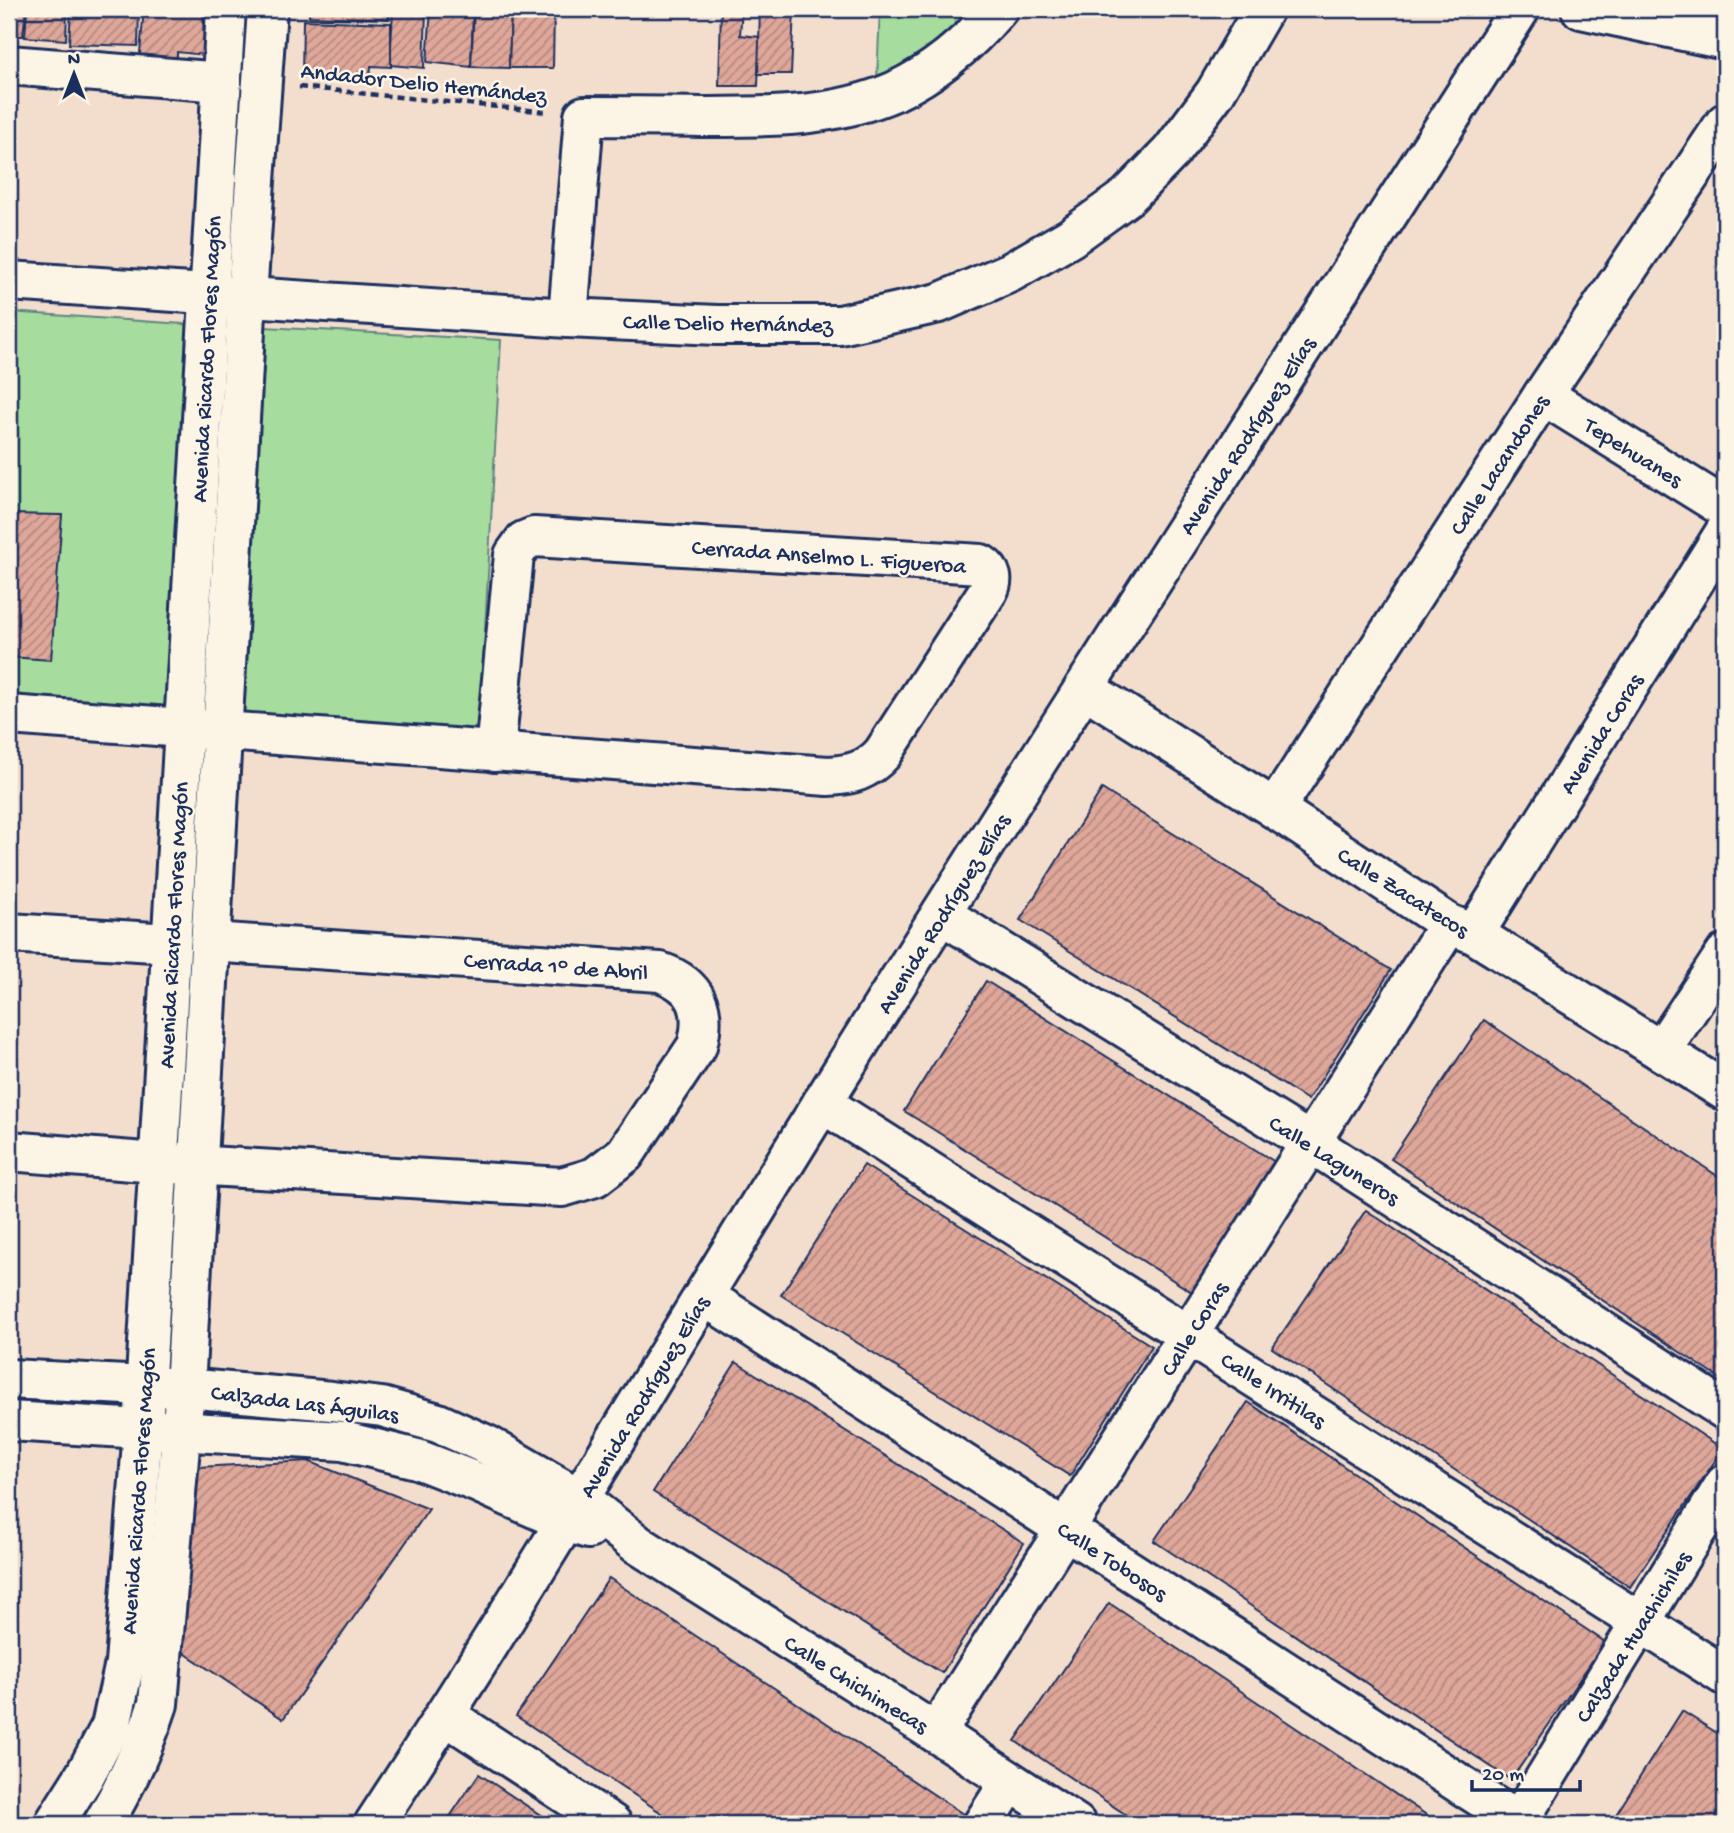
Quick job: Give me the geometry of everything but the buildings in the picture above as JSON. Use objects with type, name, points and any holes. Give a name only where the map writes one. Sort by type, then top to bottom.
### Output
[{"type":"street","name":"Avenida Ricardo Flores Magón","points":[[54,1824],[85,1775],[111,1726],[125,1663],[143,1429],[226,9]]},
{"type":"street","name":"Avenida Ricardo Flores Magón","points":[[103,1824],[125,1787],[144,1746],[158,1704],[185,1388],[247,296],[267,9]]},
{"type":"street","points":[[568,318],[584,116],[772,117],[851,106],[895,91],[932,69],[962,47],[998,9]]},
{"type":"street","name":"Calle Delio Hernández","points":[[9,281],[568,318],[717,325],[840,325],[939,303],[1011,272],[1070,238],[1118,203],[1171,152],[1215,93],[1264,9]]},
{"type":"street","name":"Avenida Rodríguez Elías","points":[[374,1824],[573,1511],[822,1103],[1083,688],[1520,9]]},
{"type":"street","points":[[1581,9],[1725,40]]},
{"type":"street","points":[[9,65],[222,82]]},
{"type":"street","name":"Calle Lacandones","points":[[1275,808],[1543,395],[1725,123]]},
{"type":"street","name":"Tepehuanes","points":[[1543,395],[1725,508]]},
{"type":"street","name":"Avenida Coras","points":[[1462,929],[1725,532]]},
{"type":"street","name":"Cerrada Anselmo L. Figueroa","points":[[9,715],[222,730],[495,752],[828,776],[860,771],[873,764],[883,753],[992,585],[990,571],[981,564],[534,537],[524,541],[514,555],[495,752]]},
{"type":"street","name":"Calle Zacatecos","points":[[1083,688],[1462,929],[1725,1091]]},
{"type":"street","name":"Calle Laguneros","points":[[941,914],[1311,1143],[1725,1410]]},
{"type":"street","name":"Calle Coras","points":[[936,1733],[1311,1143],[1462,929]]},
{"type":"street","points":[[9,933],[170,943]]},
{"type":"street","name":"Cerrada 1° de Abril","points":[[9,1152],[562,1187],[583,1182],[607,1170],[625,1154],[698,1046],[702,1027],[699,1004],[687,986],[675,977],[660,972],[210,942]]},
{"type":"street","points":[[1661,1051],[1725,954]]},
{"type":"street","name":"Calle Irritilas","points":[[822,1103],[1725,1676]]},
{"type":"street","name":"Calle Tobosos","points":[[704,1296],[1519,1823]]},
{"type":"street","name":"Calzada Las Águilas","points":[[9,1379],[185,1388],[382,1407],[438,1423],[475,1440],[573,1511]]},
{"type":"street","name":"Calzada Las Águilas","points":[[9,1421],[343,1441],[381,1448],[476,1482],[573,1511]]},
{"type":"street","name":"Calzada Huachichiles","points":[[1519,1823],[1725,1484]]},
{"type":"street","name":"Calle Chichimecas","points":[[573,1511],[637,1544],[1076,1824]]},
{"type":"street","points":[[445,1715],[612,1824]]},
{"type":"street","points":[[983,1824],[1010,1782]]},
{"type":"path","name":"Andador Delio Hernández","points":[[261,83],[584,116]]},
{"type":"green space","points":[[880,9],[991,9],[949,51],[877,80]]},
{"type":"green space","points":[[9,312],[198,325],[169,713],[9,701]]},
{"type":"green space","points":[[264,327],[501,340],[479,738],[241,725]]}]
